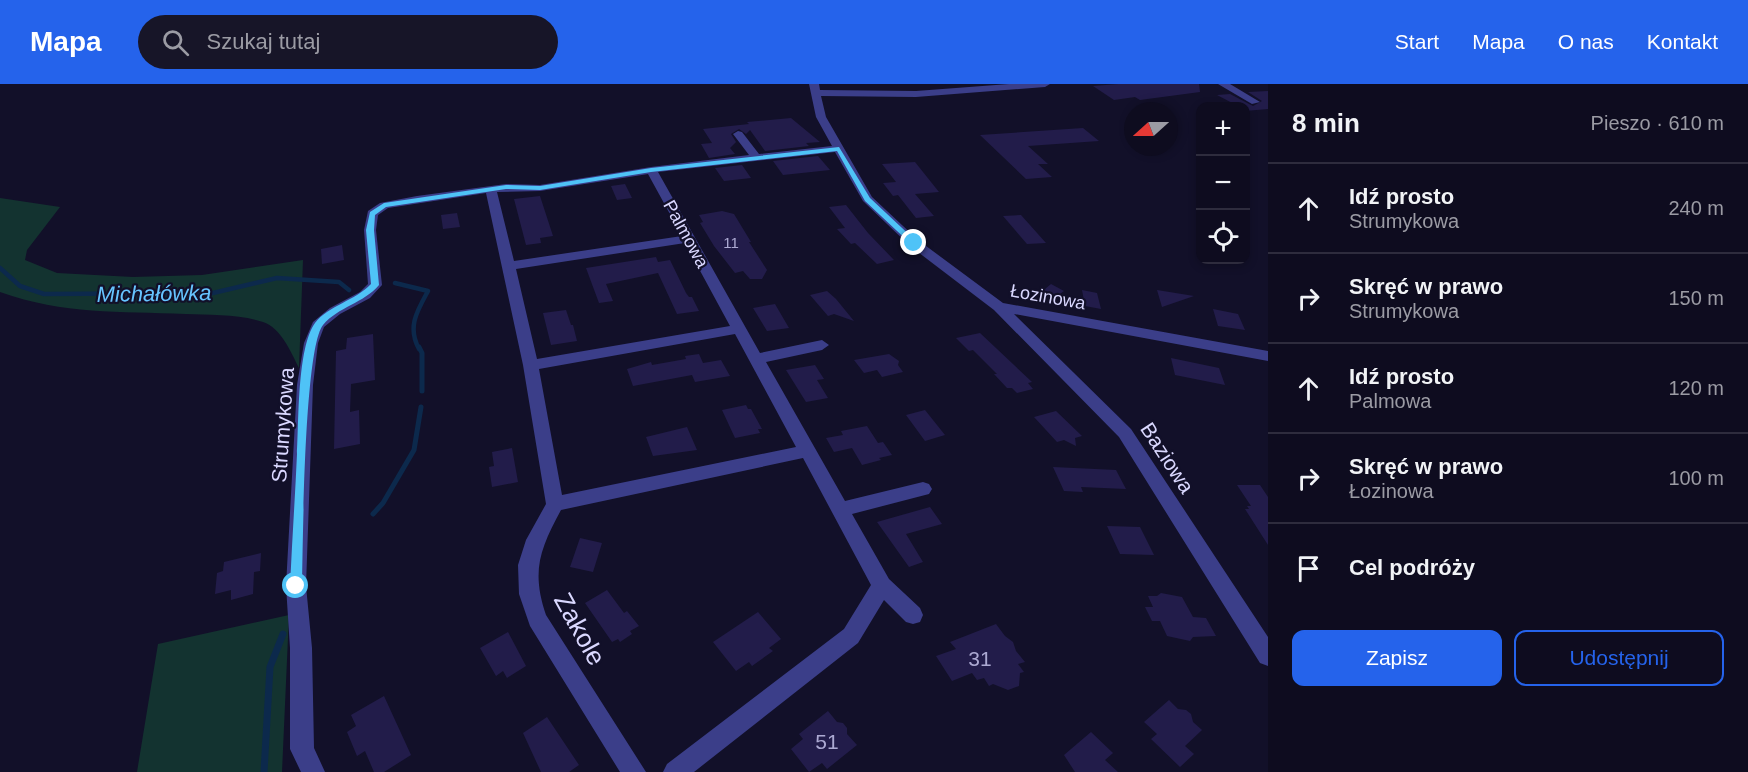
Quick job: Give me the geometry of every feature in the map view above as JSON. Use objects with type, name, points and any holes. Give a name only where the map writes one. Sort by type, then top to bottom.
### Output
[{"type":"street","points":[[814,88],[916,94],[1045,84]]},
{"type":"street","points":[[1223,84],[1255,102]]},
{"type":"street","name":"Łozinowa","points":[[814,88],[821,117],[867,200],[914,243],[999,307],[1268,356]]},
{"type":"street","points":[[738,134],[756,158]]},
{"type":"street","name":"Palmowa","points":[[839,148],[651,170],[882,585],[913,615]]},
{"type":"street","name":"Strumykowa","points":[[313,772],[302,750],[301,648],[296,586],[304,396],[311,343],[318,325],[335,310],[365,295],[375,285],[370,230],[372,214],[384,206],[491,189],[540,188],[651,170]]},
{"type":"street","points":[[491,189],[531,366],[555,504],[806,451]]},
{"type":"street","points":[[508,266],[690,239]]},
{"type":"street","name":"Baziowa","points":[[999,307],[1125,433],[1268,656]]},
{"type":"street","points":[[531,366],[739,329]]},
{"type":"street","points":[[755,359],[822,345]]},
{"type":"street","points":[[840,510],[923,489]]},
{"type":"street","name":"Zakole","points":[[555,504],[535,540],[528,565],[529,594],[537,619],[634,772]]},
{"type":"street","points":[[675,772],[851,636],[882,585]]},
{"type":"green space","points":[[0,198],[60,207],[27,250],[25,260],[57,273],[133,277],[202,275],[303,260],[299,368],[289,348],[275,329],[254,319],[225,315],[92,311],[47,305],[0,292]]},
{"type":"green space","points":[[289,615],[282,772],[137,772],[158,644]]},
{"type":"building","points":[[1199,84],[1200,92],[1140,100],[1135,97],[1114,100],[1093,86]]},
{"type":"building","points":[[1268,91],[1268,109],[1250,111],[1250,104],[1253,106],[1262,101],[1248,92]]},
{"type":"building","points":[[1230,94],[1245,102],[1230,102],[1217,95]]},
{"type":"building","points":[[791,118],[820,142],[806,143],[809,146],[765,151],[750,130],[746,134],[739,129],[731,134],[736,142],[730,148],[735,154],[709,158],[701,144],[712,143],[703,129]]},
{"type":"building","points":[[1083,128],[1099,141],[1028,146],[1048,164],[1038,164],[1052,177],[1026,179],[980,135]]},
{"type":"building","points":[[818,156],[830,170],[783,175],[773,161]]},
{"type":"building","points":[[915,162],[939,192],[915,194],[934,216],[916,218],[898,195],[893,196],[883,183],[896,182],[882,164]]},
{"type":"building","points":[[742,165],[751,178],[724,181],[715,168]]},
{"type":"building","points":[[625,184],[632,198],[617,200],[611,186]]},
{"type":"building","points":[[540,196],[553,236],[540,238],[541,243],[526,245],[514,199]]},
{"type":"building","points":[[846,205],[868,233],[894,260],[877,264],[855,243],[851,244],[837,229],[845,228],[829,207]]},
{"type":"building","points":[[722,211],[734,214],[751,242],[749,242],[767,270],[762,279],[750,279],[743,271],[735,273],[700,223],[703,222],[699,215]]},
{"type":"building","points":[[457,213],[460,227],[443,229],[441,215]]},
{"type":"building","points":[[1021,215],[1046,243],[1027,244],[1003,216]]},
{"type":"building","points":[[342,245],[344,260],[322,264],[321,249]]},
{"type":"building","points":[[656,257],[658,262],[670,260],[686,293],[692,297],[699,311],[677,314],[658,273],[606,284],[613,301],[599,303],[586,268]]},
{"type":"building","points":[[1051,284],[1064,291],[1052,300],[1039,294]]},
{"type":"building","points":[[1082,290],[1097,293],[1101,309],[1085,306]]},
{"type":"building","points":[[1157,290],[1194,296],[1162,307]]},
{"type":"building","points":[[827,291],[854,321],[834,314],[828,316],[810,295]]},
{"type":"building","points":[[775,304],[789,328],[767,331],[753,308]]},
{"type":"building","points":[[1213,309],[1238,314],[1245,330],[1218,326]]},
{"type":"building","points":[[566,310],[577,341],[551,345],[543,313]]},
{"type":"building","points":[[980,333],[1032,382],[1028,383],[1033,389],[1017,393],[1012,388],[1007,388],[994,374],[997,374],[973,350],[969,351],[956,338]]},
{"type":"building","points":[[373,334],[375,380],[351,384],[350,412],[359,410],[360,444],[334,449],[336,351],[346,349],[347,338]]},
{"type":"building","points":[[699,354],[703,363],[721,360],[730,376],[695,382],[692,375],[633,386],[627,369],[651,362],[652,365],[686,359],[685,356]]},
{"type":"building","points":[[889,354],[899,361],[898,365],[903,372],[882,377],[877,370],[864,373],[854,360]]},
{"type":"building","points":[[1171,358],[1219,368],[1225,385],[1175,375]]},
{"type":"building","points":[[815,365],[824,379],[817,380],[828,398],[806,402],[786,370]]},
{"type":"building","points":[[746,405],[748,409],[751,409],[762,429],[758,429],[760,433],[735,438],[722,410]]},
{"type":"building","points":[[925,410],[945,435],[925,441],[906,415]]},
{"type":"building","points":[[1056,411],[1082,436],[1075,438],[1076,446],[1064,440],[1057,442],[1034,417]]},
{"type":"building","points":[[867,426],[878,443],[883,442],[892,455],[862,465],[852,448],[834,452],[826,438],[843,435],[841,431]]},
{"type":"building","points":[[687,427],[697,450],[653,456],[646,437]]},
{"type":"building","points":[[512,448],[518,482],[492,487],[489,467],[494,466],[492,452]]},
{"type":"building","points":[[1053,467],[1116,470],[1126,489],[1081,487],[1083,492],[1064,491]]},
{"type":"building","points":[[1237,485],[1260,485],[1268,497],[1268,545],[1245,509],[1251,506]]},
{"type":"building","points":[[930,507],[942,524],[906,534],[923,562],[909,567],[877,522]]},
{"type":"building","points":[[1107,526],[1140,527],[1154,555],[1120,554]]},
{"type":"building","points":[[580,538],[602,543],[593,572],[570,567]]},
{"type":"building","points":[[261,553],[260,571],[254,572],[253,594],[231,600],[231,590],[215,594],[217,573],[223,571],[224,562]]},
{"type":"building","points":[[607,590],[624,613],[627,611],[639,626],[630,631],[632,634],[620,642],[618,639],[612,642],[585,603]]},
{"type":"building","points":[[1161,593],[1182,597],[1193,617],[1206,618],[1216,636],[1193,637],[1190,641],[1167,636],[1160,621],[1152,621],[1145,607],[1153,607],[1148,596],[1157,596]]},
{"type":"building","points":[[758,612],[781,639],[769,648],[773,651],[752,666],[749,662],[736,671],[713,642]]},
{"type":"building","points":[[996,624],[1013,642],[1016,651],[1025,662],[1018,664],[1024,672],[1020,673],[1019,686],[1008,690],[993,684],[989,686],[984,678],[977,680],[972,673],[952,681],[936,656],[956,649],[950,642]]},
{"type":"building","points":[[508,632],[526,666],[507,678],[503,671],[496,676],[480,648]]},
{"type":"building","points":[[384,696],[411,755],[384,772],[374,772],[365,751],[357,756],[347,732],[356,726],[351,715]]},
{"type":"building","points":[[1169,700],[1178,709],[1186,710],[1191,714],[1193,722],[1202,730],[1185,746],[1194,754],[1180,767],[1151,739],[1157,734],[1144,722]]},
{"type":"building","points":[[828,711],[837,722],[843,723],[847,728],[847,734],[857,745],[827,769],[822,763],[809,772],[791,749],[803,739],[799,734]]},
{"type":"building","points":[[547,717],[579,765],[569,772],[541,772],[523,733]]},
{"type":"building","points":[[1091,732],[1113,753],[1105,760],[1118,772],[1075,772],[1064,755]]},
{"type":"waterway","name":"Michałówka","points":[[0,268],[20,286],[44,294],[213,293],[277,278],[339,282],[349,290]]},
{"type":"waterway","name":"Michałówka","points":[[395,283],[428,291],[415,319],[415,341],[419,349]]},
{"type":"waterway","name":"Michałówka","points":[[419,347],[422,353],[422,391]]},
{"type":"waterway","name":"Michałówka","points":[[373,514],[383,503],[414,450],[421,407]]},
{"type":"waterway","name":"Michałówka","points":[[264,772],[270,667],[283,634]]},
{"type":"route","points":[[296,586],[305,385],[311,343],[318,325],[335,310],[365,295],[375,285],[370,230],[372,214],[384,206],[417,199],[506,187],[540,188],[651,170],[839,148],[867,200],[914,243]]}]
